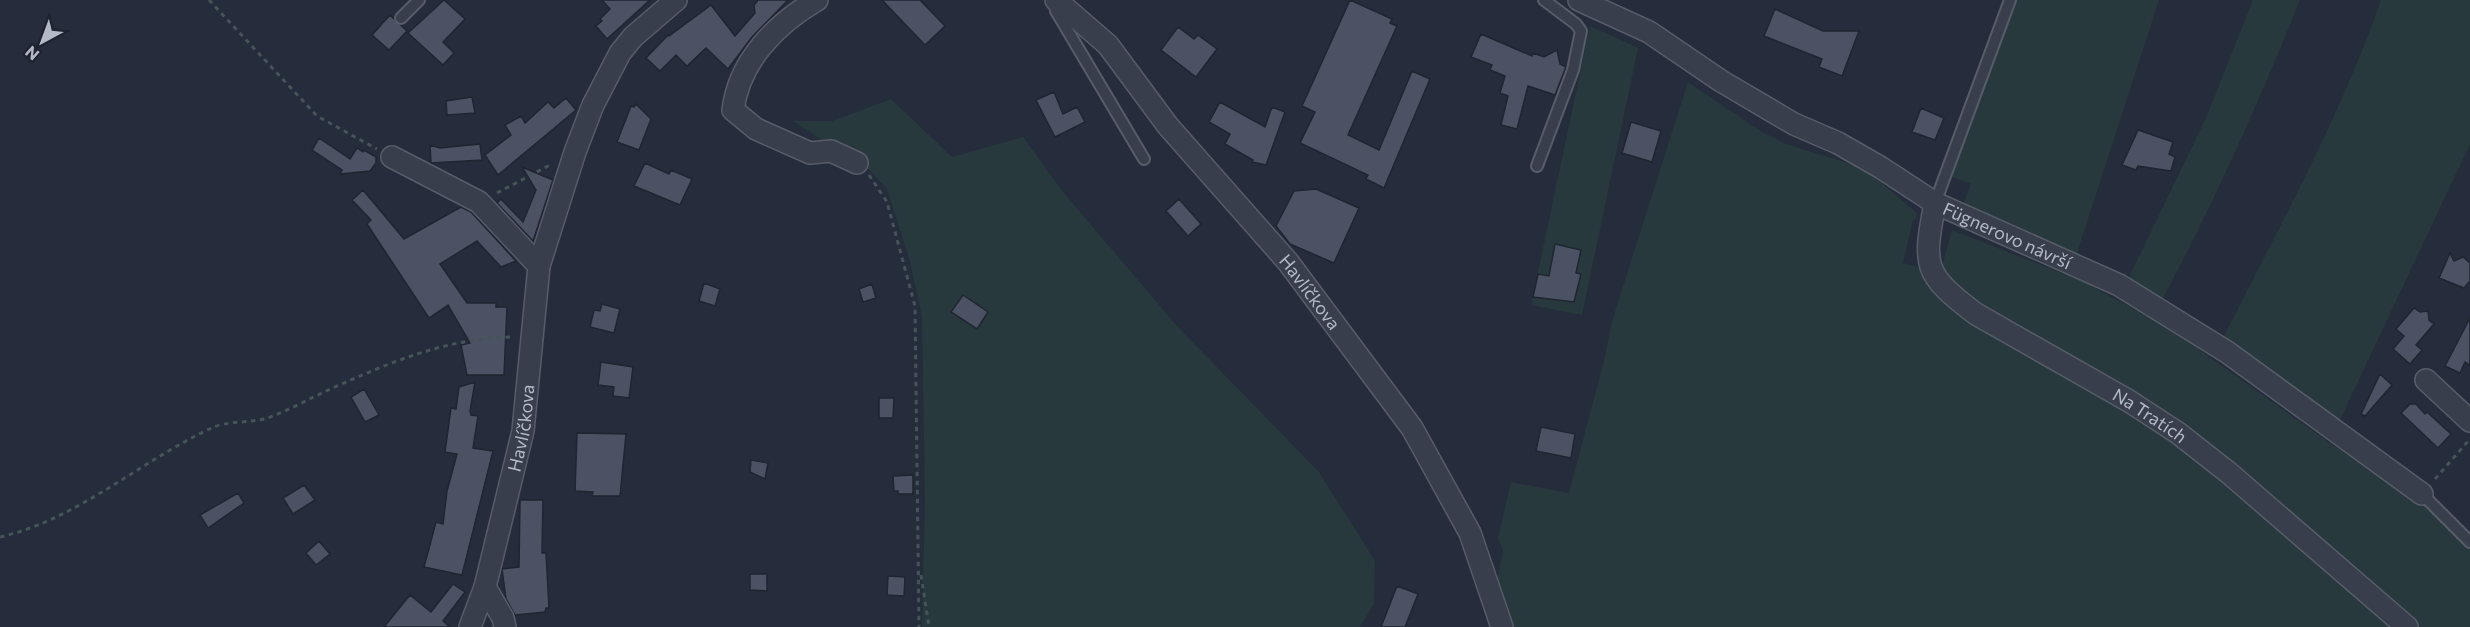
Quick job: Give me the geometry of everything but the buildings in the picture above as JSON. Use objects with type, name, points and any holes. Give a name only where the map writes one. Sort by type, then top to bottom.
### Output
[{"type":"street","name":"Havlíčkova","points":[[470,627],[485,587],[523,431],[539,266],[575,152],[593,105],[620,53],[633,37],[676,0]]},
{"type":"street","points":[[818,0],[790,15],[751,58],[735,95],[733,110],[756,129],[810,153],[831,151],[857,164]]},
{"type":"street","name":"Havlíčkova","points":[[1055,0],[1108,45],[1168,126],[1288,262],[1412,428],[1470,533],[1502,627]]},
{"type":"street","name":"Fügnerovo návrší","points":[[1579,0],[1649,32],[1721,81],[1794,124],[1872,162],[1935,203],[2067,259],[2138,296],[2227,352],[2426,489]]},
{"type":"street","points":[[392,157],[479,202],[539,266]]},
{"type":"street","name":"Na Tratích","points":[[1935,203],[1927,255],[1932,273],[1953,296],[1976,314],[2129,401],[2178,433],[2229,473],[2407,627]]},
{"type":"street","points":[[2426,380],[2470,421]]},
{"type":"street","points":[[485,587],[503,618],[505,627]]},
{"type":"lane","points":[[401,18],[419,0]]},
{"type":"lane","points":[[1055,0],[1056,11],[1144,159]]},
{"type":"lane","points":[[1537,166],[1573,70],[1581,31],[1576,24],[1544,0]]},
{"type":"lane","points":[[1935,203],[2010,0]]},
{"type":"lane","points":[[2426,489],[2470,542]]},
{"type":"path","points":[[209,0],[317,116],[392,157]]},
{"type":"path","points":[[479,202],[575,152]]},
{"type":"path","points":[[857,164],[873,178],[887,202],[915,306],[919,627]]},
{"type":"path","points":[[0,537],[20,532],[91,499],[216,426],[242,424],[268,418],[389,362],[456,341],[532,336]]},
{"type":"path","points":[[2426,489],[2470,439]]},
{"type":"path","points":[[919,565],[929,627]]},
{"type":"shaded area","points":[[2015,0],[2159,0],[2076,256],[1962,207],[1971,184],[1949,176]]},
{"type":"shaded area","points":[[2253,0],[2300,0],[2235,153],[2161,302],[2127,281],[2206,118]]},
{"type":"shaded area","points":[[2381,0],[2470,0],[2470,144],[2339,422],[2221,342],[2327,130],[2365,44]]},
{"type":"shaded area","points":[[1590,26],[1638,48],[1582,315],[1531,305]]},
{"type":"shaded area","points":[[1688,82],[1759,130],[1786,144],[1864,168],[1917,213],[1916,220],[1913,220],[1903,263],[1940,273],[1952,230],[2084,282],[2172,330],[2331,444],[2374,466],[2426,504],[2470,547],[2470,627],[1507,627],[1495,593],[1503,550],[1498,538],[1511,482],[1569,493],[1604,361],[1612,321]]},
{"type":"shaded area","points":[[891,99],[952,157],[1023,137],[1063,192],[1177,326],[1319,472],[1375,561],[1374,604],[1360,627],[922,627],[925,501],[922,317],[909,258],[887,189],[861,161],[835,149],[793,121],[832,121]]}]
